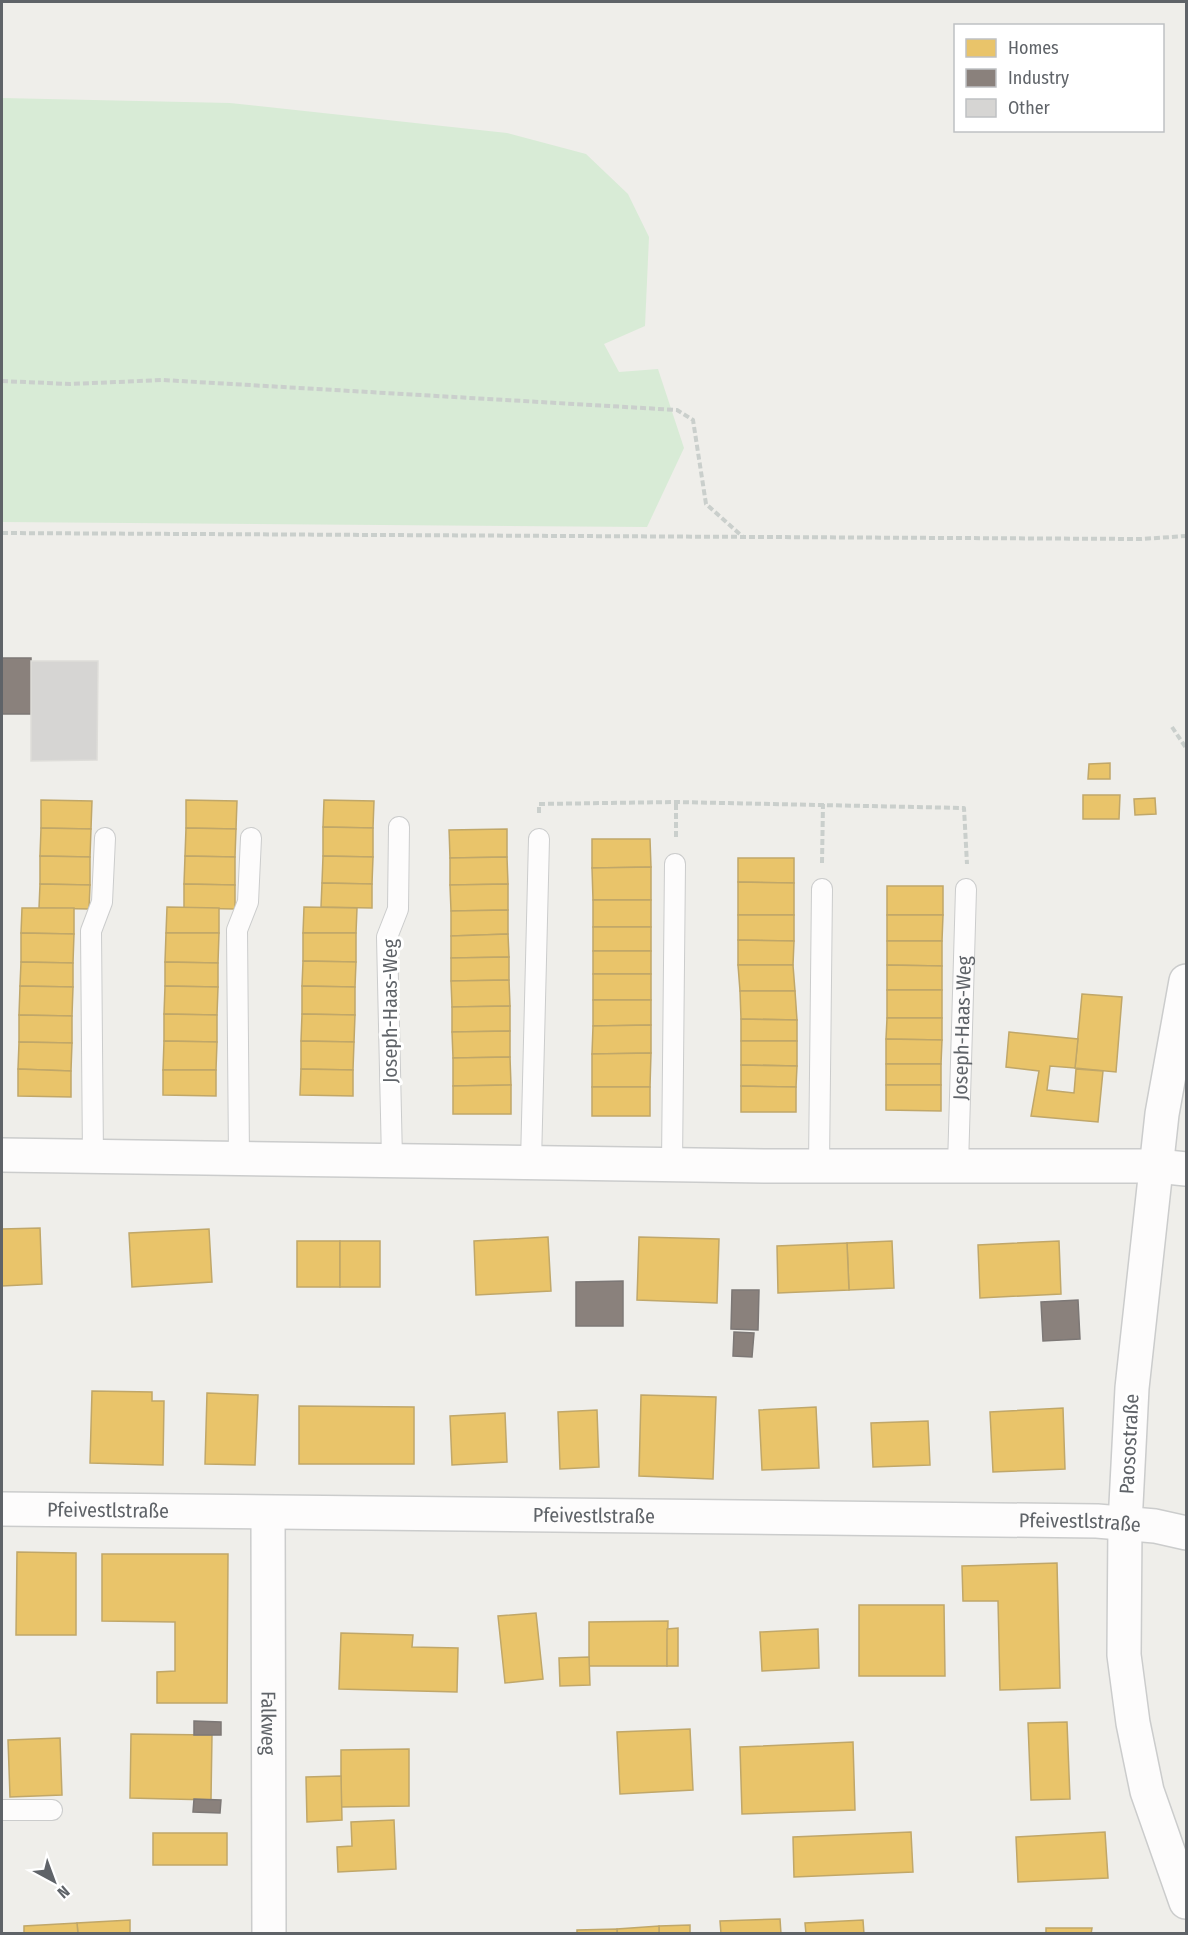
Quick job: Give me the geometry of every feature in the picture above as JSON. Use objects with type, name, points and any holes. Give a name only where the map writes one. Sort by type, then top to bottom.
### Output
[{"type":"street","name":"Paosostraße","points":[[1186,981],[1162,1114],[1172,1167],[1132,1388],[1125,1524],[1124,1655],[1132,1723],[1147,1791],[1186,1902]]},
{"type":"street","points":[[2,1155],[819,1166],[1172,1167]]},
{"type":"street","name":"Pfeivestlstraße","points":[[2,1509],[1125,1524],[1186,1533]]},
{"type":"street","name":"Falkweg","points":[[268,1513],[269,1934]]},
{"type":"lane","name":"Joseph-Haas-Weg","points":[[392,1159],[387,937],[398,909],[399,827]]},
{"type":"lane","points":[[93,1158],[91,931],[102,902],[105,838]]},
{"type":"lane","points":[[239,1157],[237,930],[248,902],[251,838]]},
{"type":"lane","points":[[531,1162],[539,839]]},
{"type":"lane","points":[[672,1164],[675,864]]},
{"type":"lane","points":[[819,1166],[822,889]]},
{"type":"lane","name":"Joseph-Haas-Weg","points":[[958,1166],[966,889]]},
{"type":"lane","points":[[2,1810],[52,1810]]},
{"type":"path","points":[[2,381],[70,384],[163,380],[677,410],[693,420],[706,504],[743,537]]},
{"type":"path","points":[[2,533],[1141,539],[1186,536]]},
{"type":"path","points":[[1172,727],[1186,748]]},
{"type":"path","points":[[675,864],[676,802]]},
{"type":"path","points":[[539,804],[676,802],[964,808],[964,842],[967,847],[966,889]]},
{"type":"path","points":[[822,889],[823,804]]},
{"type":"green space","points":[[2,98],[230,103],[507,133],[586,154],[628,194],[649,237],[645,326],[604,344],[619,372],[658,369],[684,448],[647,527],[2,522]]},
{"type":"building: Homes","points":[[1110,763],[1110,779],[1088,779],[1089,764]]},
{"type":"building: Homes","points":[[1083,795],[1120,795],[1119,819],[1083,819]]},
{"type":"building: Homes","points":[[1155,798],[1156,814],[1135,815],[1134,799]]},
{"type":"building: Homes","points":[[41,800],[92,801],[91,829],[41,828]]},
{"type":"building: Homes","points":[[186,800],[237,801],[236,829],[186,828]]},
{"type":"building: Homes","points":[[324,800],[374,801],[373,828],[323,827]]},
{"type":"building: Homes","points":[[323,827],[373,828],[373,857],[323,856]]},
{"type":"building: Homes","points":[[41,828],[91,829],[90,857],[40,856]]},
{"type":"building: Homes","points":[[186,828],[236,829],[235,857],[185,856]]},
{"type":"building: Homes","points":[[507,829],[507,857],[450,858],[449,830]]},
{"type":"building: Homes","points":[[592,839],[650,839],[651,867],[592,868]]},
{"type":"building: Homes","points":[[40,856],[90,857],[90,885],[40,884]]},
{"type":"building: Homes","points":[[185,856],[235,857],[235,885],[184,884]]},
{"type":"building: Homes","points":[[323,856],[373,857],[372,884],[322,883]]},
{"type":"building: Homes","points":[[507,857],[508,884],[450,885],[450,858]]},
{"type":"building: Homes","points":[[738,858],[794,858],[794,883],[738,882]]},
{"type":"building: Homes","points":[[651,867],[651,900],[593,900],[592,868]]},
{"type":"building: Homes","points":[[738,882],[794,883],[794,915],[738,915]]},
{"type":"building: Homes","points":[[322,883],[372,884],[372,908],[321,907]]},
{"type":"building: Homes","points":[[40,884],[90,885],[89,909],[39,908]]},
{"type":"building: Homes","points":[[184,884],[235,885],[235,909],[184,908]]},
{"type":"building: Homes","points":[[508,884],[508,910],[451,911],[450,885]]},
{"type":"building: Homes","points":[[887,886],[943,886],[943,915],[887,915]]},
{"type":"building: Homes","points":[[593,900],[651,900],[651,927],[593,927]]},
{"type":"building: Homes","points":[[167,907],[219,908],[219,933],[166,933]]},
{"type":"building: Homes","points":[[304,907],[357,908],[356,933],[303,933]]},
{"type":"building: Homes","points":[[22,908],[74,908],[74,934],[21,933]]},
{"type":"building: Homes","points":[[508,910],[508,934],[451,936],[451,911]]},
{"type":"building: Homes","points":[[738,915],[794,915],[794,941],[738,940]]},
{"type":"building: Homes","points":[[887,915],[943,915],[942,941],[887,941]]},
{"type":"building: Homes","points":[[593,927],[651,927],[651,951],[593,951]]},
{"type":"building: Homes","points":[[21,933],[74,934],[73,963],[21,962]]},
{"type":"building: Homes","points":[[166,933],[219,933],[218,963],[165,962]]},
{"type":"building: Homes","points":[[303,933],[356,933],[356,962],[303,961]]},
{"type":"building: Homes","points":[[508,934],[509,957],[451,958],[451,936]]},
{"type":"building: Homes","points":[[738,940],[794,941],[793,965],[738,965]]},
{"type":"building: Homes","points":[[887,941],[942,941],[942,966],[887,965]]},
{"type":"building: Homes","points":[[593,951],[651,951],[651,974],[593,974]]},
{"type":"building: Homes","points":[[509,957],[509,980],[451,981],[451,958]]},
{"type":"building: Homes","points":[[303,961],[356,962],[355,987],[302,986]]},
{"type":"building: Homes","points":[[21,962],[73,963],[73,987],[20,986]]},
{"type":"building: Homes","points":[[165,962],[218,963],[218,987],[165,986]]},
{"type":"building: Homes","points":[[738,965],[793,965],[795,991],[740,991]]},
{"type":"building: Homes","points":[[887,965],[942,966],[942,990],[887,990]]},
{"type":"building: Homes","points":[[593,974],[651,974],[651,1000],[593,1000]]},
{"type":"building: Homes","points":[[509,980],[510,1006],[452,1007],[451,981]]},
{"type":"building: Homes","points":[[20,986],[73,987],[72,1016],[19,1015]]},
{"type":"building: Homes","points":[[165,986],[218,987],[217,1015],[164,1014]]},
{"type":"building: Homes","points":[[302,986],[355,987],[355,1015],[302,1014]]},
{"type":"building: Homes","points":[[887,990],[942,990],[942,1018],[887,1018]]},
{"type":"building: Homes","points":[[740,991],[795,991],[797,1020],[741,1019]]},
{"type":"building: Homes","points":[[1082,994],[1122,997],[1116,1072],[1075,1068]]},
{"type":"building: Homes","points":[[593,1000],[651,1000],[651,1025],[593,1026]]},
{"type":"building: Homes","points":[[510,1006],[510,1031],[452,1032],[452,1007]]},
{"type":"building: Homes","points":[[164,1014],[217,1015],[217,1042],[164,1041]]},
{"type":"building: Homes","points":[[302,1014],[355,1015],[354,1042],[301,1041]]},
{"type":"building: Homes","points":[[19,1015],[72,1016],[72,1043],[19,1042]]},
{"type":"building: Homes","points":[[887,1018],[942,1018],[942,1040],[886,1039]]},
{"type":"building: Homes","points":[[741,1019],[797,1020],[797,1041],[741,1041]]},
{"type":"building: Homes","points":[[651,1025],[651,1053],[592,1054],[593,1026]]},
{"type":"building: Homes","points":[[510,1031],[510,1057],[453,1058],[452,1032]]},
{"type":"building: Homes","points":[[1009,1032],[1078,1039],[1075,1068],[1050,1066],[1047,1090],[1074,1093],[1076,1069],[1103,1071],[1098,1122],[1031,1116],[1039,1071],[1006,1067]]},
{"type":"building: Homes","points":[[886,1039],[942,1040],[941,1064],[886,1064]]},
{"type":"building: Homes","points":[[164,1041],[217,1042],[216,1070],[163,1070]]},
{"type":"building: Homes","points":[[301,1041],[354,1042],[353,1070],[301,1069]]},
{"type":"building: Homes","points":[[741,1041],[797,1041],[797,1066],[741,1065]]},
{"type":"building: Homes","points":[[19,1042],[72,1043],[71,1071],[18,1069]]},
{"type":"building: Homes","points":[[651,1053],[650,1087],[592,1087],[592,1054]]},
{"type":"building: Homes","points":[[510,1057],[511,1085],[453,1086],[453,1058]]},
{"type":"building: Homes","points":[[886,1064],[941,1064],[941,1085],[886,1085]]},
{"type":"building: Homes","points":[[741,1065],[797,1066],[796,1087],[741,1086]]},
{"type":"building: Homes","points":[[18,1069],[71,1071],[71,1097],[18,1096]]},
{"type":"building: Homes","points":[[301,1069],[353,1070],[353,1096],[300,1095]]},
{"type":"building: Homes","points":[[163,1070],[216,1070],[216,1096],[163,1095]]},
{"type":"building: Homes","points":[[511,1085],[511,1114],[453,1114],[453,1086]]},
{"type":"building: Homes","points":[[886,1085],[941,1085],[941,1111],[886,1110]]},
{"type":"building: Homes","points":[[741,1086],[796,1087],[796,1112],[741,1112]]},
{"type":"building: Homes","points":[[592,1087],[650,1087],[650,1116],[592,1116]]},
{"type":"building: Homes","points":[[40,1228],[42,1284],[2,1286],[2,1229]]},
{"type":"building: Homes","points":[[209,1229],[212,1282],[132,1287],[129,1233]]},
{"type":"building: Homes","points":[[548,1237],[551,1291],[476,1295],[474,1241]]},
{"type":"building: Homes","points":[[639,1237],[719,1239],[717,1303],[637,1300]]},
{"type":"building: Homes","points":[[297,1241],[340,1241],[340,1287],[297,1287]]},
{"type":"building: Homes","points":[[340,1241],[380,1241],[380,1287],[340,1287]]},
{"type":"building: Homes","points":[[892,1241],[894,1288],[849,1290],[847,1243]]},
{"type":"building: Homes","points":[[1059,1241],[1061,1294],[980,1298],[978,1245]]},
{"type":"building: Homes","points":[[847,1243],[849,1290],[778,1293],[777,1246]]},
{"type":"building: Homes","points":[[92,1391],[152,1392],[152,1401],[164,1401],[163,1465],[90,1463]]},
{"type":"building: Homes","points":[[207,1393],[258,1395],[255,1465],[205,1464]]},
{"type":"building: Homes","points":[[641,1395],[716,1397],[713,1479],[639,1476]]},
{"type":"building: Homes","points":[[299,1406],[414,1407],[414,1464],[299,1464]]},
{"type":"building: Homes","points":[[816,1407],[819,1468],[762,1470],[759,1410]]},
{"type":"building: Homes","points":[[1063,1408],[1065,1469],[993,1472],[990,1412]]},
{"type":"building: Homes","points":[[597,1410],[599,1467],[560,1469],[558,1412]]},
{"type":"building: Homes","points":[[505,1413],[507,1462],[452,1465],[450,1416]]},
{"type":"building: Homes","points":[[928,1421],[930,1465],[873,1467],[871,1423]]},
{"type":"building: Homes","points":[[17,1552],[76,1553],[76,1635],[16,1635]]},
{"type":"building: Homes","points":[[102,1554],[228,1554],[227,1703],[157,1703],[157,1672],[175,1671],[175,1622],[102,1621]]},
{"type":"building: Homes","points":[[1057,1563],[1060,1688],[1000,1690],[998,1601],[963,1601],[962,1566]]},
{"type":"building: Homes","points":[[859,1605],[944,1605],[945,1676],[859,1676]]},
{"type":"building: Homes","points":[[536,1613],[543,1679],[505,1683],[498,1616]]},
{"type":"building: Homes","points":[[668,1621],[667,1666],[589,1666],[589,1622]]},
{"type":"building: Homes","points":[[678,1628],[678,1666],[667,1666],[667,1629]]},
{"type":"building: Homes","points":[[818,1629],[819,1668],[762,1671],[760,1632]]},
{"type":"building: Homes","points":[[341,1633],[413,1635],[412,1647],[458,1648],[457,1692],[339,1689]]},
{"type":"building: Homes","points":[[589,1657],[590,1685],[560,1686],[559,1658]]},
{"type":"building: Homes","points":[[1067,1722],[1070,1799],[1031,1800],[1028,1723]]},
{"type":"building: Homes","points":[[690,1729],[693,1790],[620,1794],[617,1732]]},
{"type":"building: Homes","points":[[131,1734],[212,1735],[211,1800],[130,1798]]},
{"type":"building: Homes","points":[[60,1738],[62,1795],[10,1797],[8,1740]]},
{"type":"building: Homes","points":[[853,1742],[855,1810],[742,1814],[740,1747]]},
{"type":"building: Homes","points":[[409,1749],[409,1806],[341,1807],[341,1750]]},
{"type":"building: Homes","points":[[341,1776],[342,1820],[307,1822],[306,1777]]},
{"type":"building: Homes","points":[[394,1820],[396,1869],[338,1872],[337,1847],[352,1846],[351,1822]]},
{"type":"building: Homes","points":[[911,1832],[913,1872],[794,1877],[793,1837]]},
{"type":"building: Homes","points":[[1105,1832],[1108,1878],[1018,1882],[1016,1837]]},
{"type":"building: Homes","points":[[153,1833],[227,1833],[227,1865],[153,1865]]},
{"type":"building: Homes","points":[[780,1919],[781,1934],[721,1934],[720,1921]]},
{"type":"building: Homes","points":[[130,1920],[130,1934],[78,1934],[77,1923]]},
{"type":"building: Homes","points":[[863,1920],[864,1934],[806,1934],[805,1923]]},
{"type":"building: Homes","points":[[77,1923],[78,1934],[24,1934],[24,1926]]},
{"type":"building: Homes","points":[[690,1925],[690,1934],[659,1934],[659,1926]]},
{"type":"building: Homes","points":[[659,1926],[659,1934],[617,1934],[617,1929]]},
{"type":"building: Homes","points":[[1046,1928],[1092,1928],[1091,1934],[1046,1934]]},
{"type":"building: Homes","points":[[617,1929],[617,1934],[577,1934],[577,1930]]},
{"type":"building: Industry","points":[[2,658],[31,658],[31,714],[2,714]]},
{"type":"building: Industry","points":[[623,1281],[623,1326],[576,1326],[576,1282]]},
{"type":"building: Industry","points":[[732,1290],[759,1290],[758,1330],[731,1329]]},
{"type":"building: Industry","points":[[1078,1300],[1080,1339],[1043,1341],[1041,1302]]},
{"type":"building: Industry","points":[[734,1332],[754,1333],[752,1357],[733,1356]]},
{"type":"building: Industry","points":[[194,1721],[221,1722],[221,1735],[194,1735]]},
{"type":"building: Industry","points":[[194,1799],[221,1800],[220,1813],[193,1812]]},
{"type":"building: Other","points":[[31,661],[98,661],[97,760],[31,761]]}]
